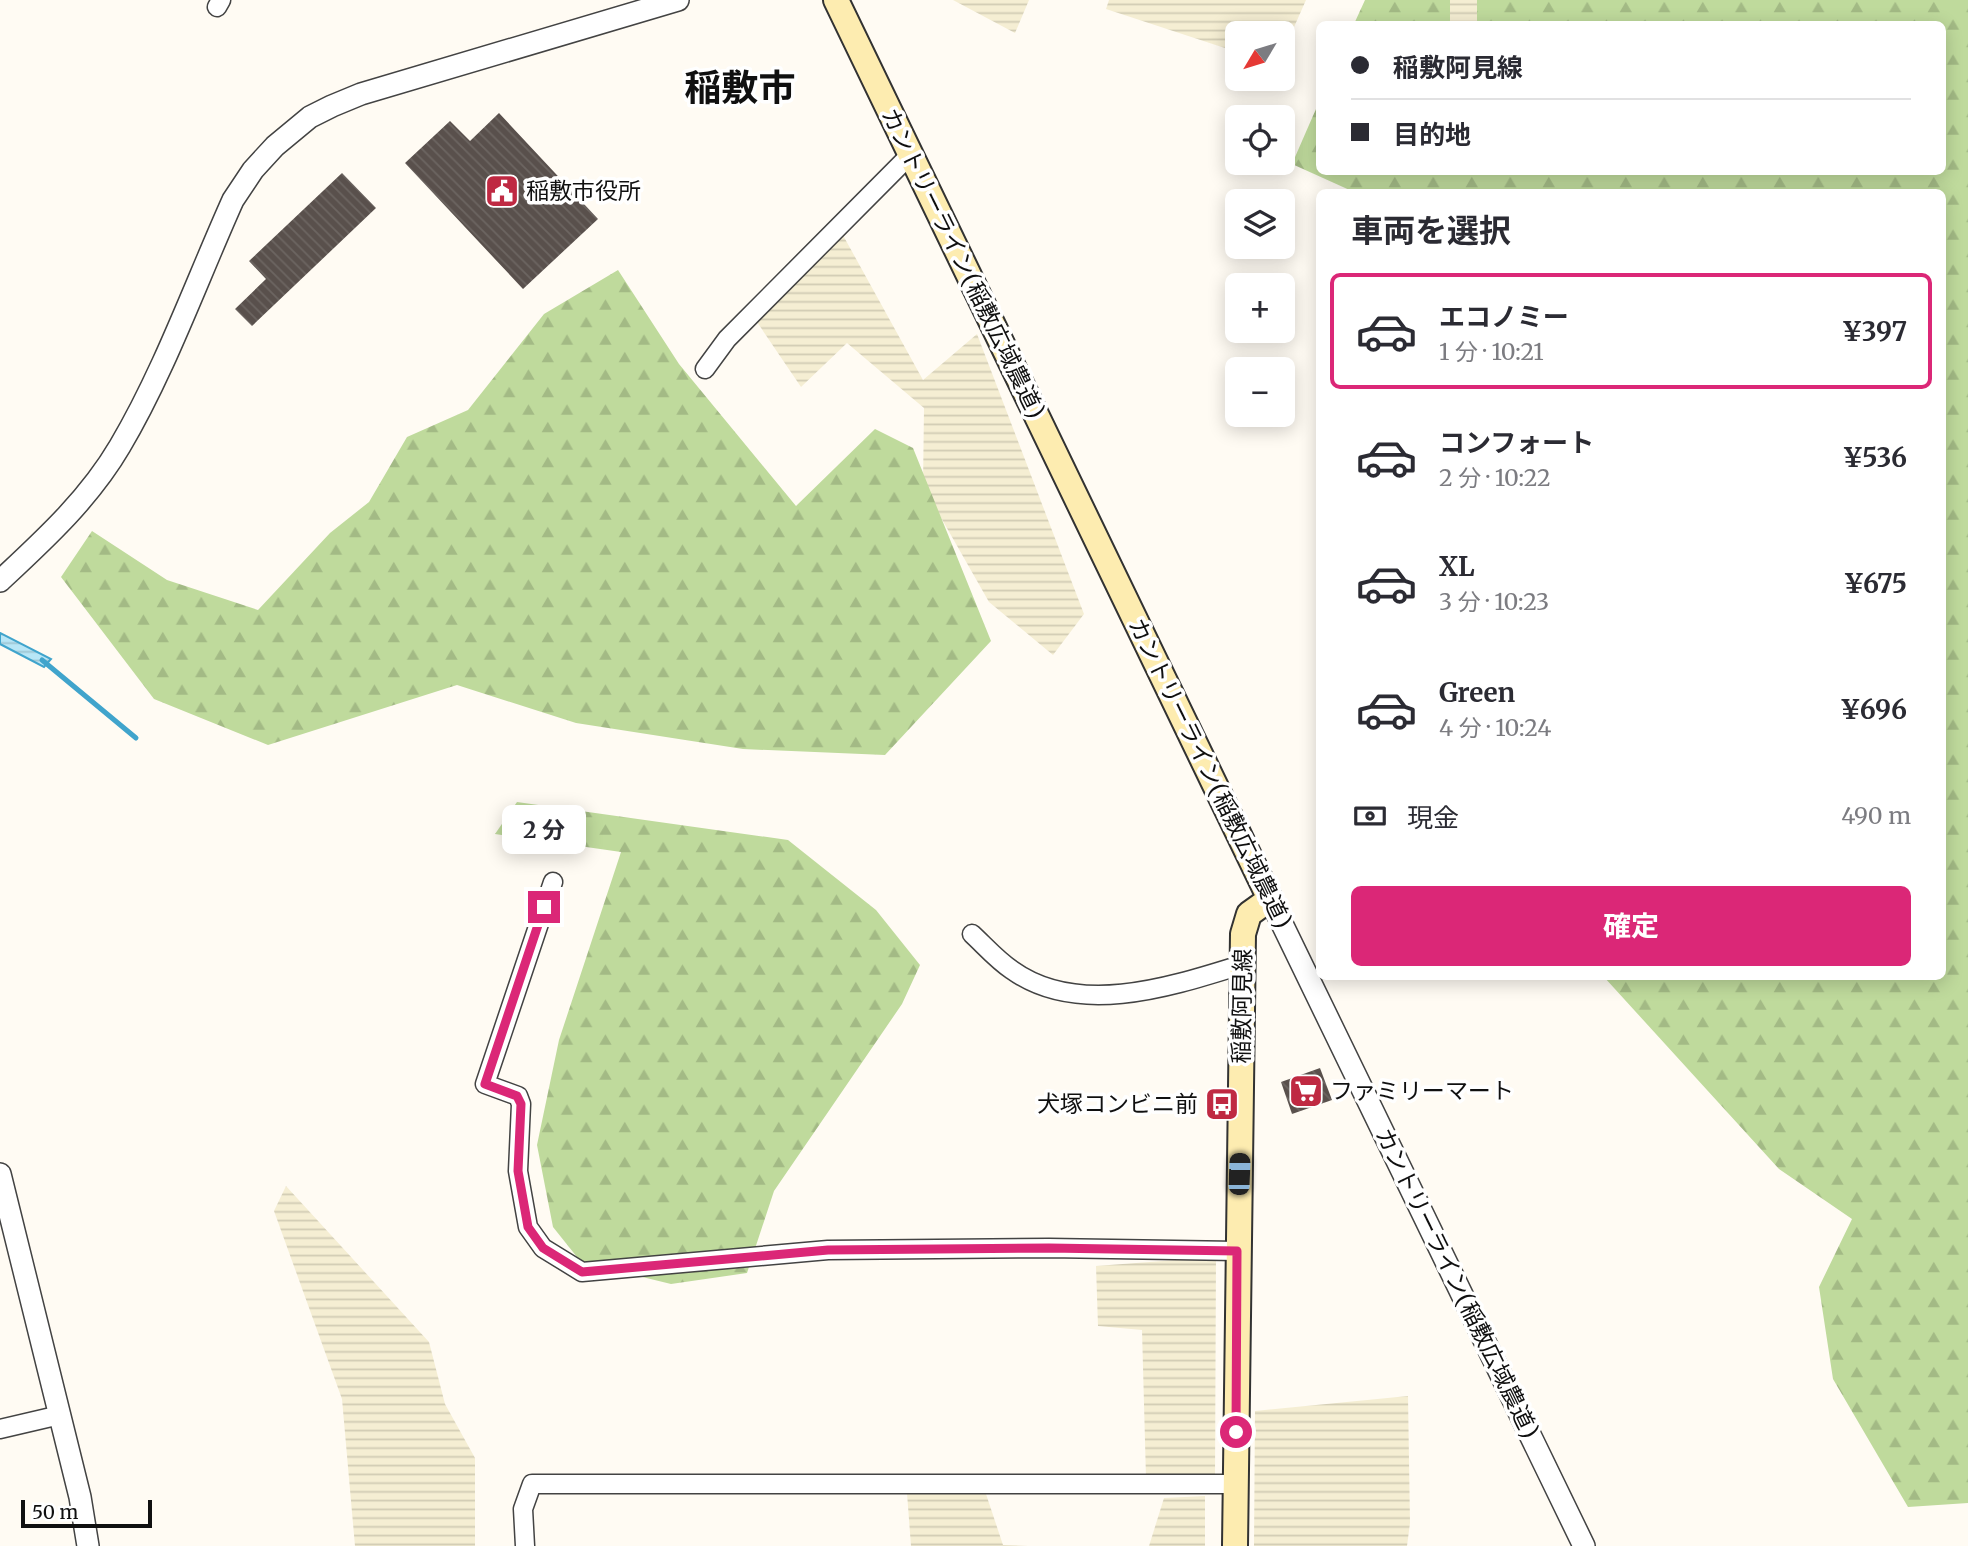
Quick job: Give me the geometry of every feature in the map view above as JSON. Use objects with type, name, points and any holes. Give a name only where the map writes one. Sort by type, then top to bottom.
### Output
[{"type":"main road","name":"カントリーライン(稲敷広域農道)","points":[[835,0],[1270,899]]},
{"type":"main road","name":"稲敷阿見線","points":[[1236,1546],[1237,1251],[1245,921],[1249,914],[1270,899]]},
{"type":"street","points":[[214,0],[217,7],[222,0]]},
{"type":"street","points":[[0,581],[62,522],[119,448],[139,410],[233,200],[253,170],[275,146],[310,117],[361,94],[678,0]]},
{"type":"street","points":[[705,369],[727,339],[910,155]]},
{"type":"street","points":[[552,882],[485,1084],[517,1096],[521,1104],[518,1171],[528,1227],[543,1248],[582,1272],[828,1250],[1049,1248],[1237,1251]]},
{"type":"street","name":"カントリーライン(稲敷広域農道)","points":[[1270,899],[1584,1546]]},
{"type":"street","points":[[972,934],[1012,970],[1065,993],[1167,988],[1244,964]]},
{"type":"street","points":[[0,1174],[60,1415],[88,1546]]},
{"type":"street","points":[[0,1429],[60,1415]]},
{"type":"street","points":[[525,1546],[523,1508],[532,1484],[1236,1484]]},
{"type":"shaded area","points":[[953,0],[1029,0],[1015,33]]},
{"type":"shaded area","points":[[1109,0],[1306,0],[1295,25],[1295,21],[1225,21],[1225,48],[1106,9]]},
{"type":"shaded area","points":[[1441,0],[1477,0],[1477,21],[1440,21]]},
{"type":"shaded area","points":[[839,228],[923,380],[977,334],[1084,614],[1053,655],[989,602],[923,486],[924,408],[847,343],[801,387],[757,322]]},
{"type":"shaded area","points":[[286,1186],[429,1342],[445,1404],[475,1458],[475,1546],[355,1546],[342,1399],[274,1211]]},
{"type":"shaded area","points":[[1216,1257],[1215,1477],[1146,1478],[1142,1330],[1098,1326],[1096,1266]]},
{"type":"shaded area","points":[[1408,1396],[1410,1523],[1407,1546],[1254,1546],[1255,1411]]},
{"type":"shaded area","points":[[984,1488],[1003,1545],[1028,1546],[911,1546],[907,1493]]},
{"type":"shaded area","points":[[1205,1496],[1205,1546],[1149,1546],[1164,1498]]},
{"type":"green space","points":[[1365,0],[1450,0],[1450,21],[1355,21]]},
{"type":"green space","points":[[1477,0],[1968,0],[1968,1503],[1908,1507],[1833,1379],[1819,1287],[1852,1219],[1779,1169],[1607,980],[1946,980],[1946,189],[1347,189],[1316,175],[1946,175],[1946,21],[1477,21]]},
{"type":"green space","points":[[1316,109],[1316,175],[1295,165],[1295,157]]},
{"type":"green space","points":[[618,270],[679,364],[796,506],[875,429],[913,448],[991,641],[885,755],[743,749],[576,723],[457,685],[268,745],[154,699],[61,577],[92,531],[167,580],[258,610],[330,533],[369,502],[407,437],[468,410],[544,314]]},
{"type":"green space","points":[[517,802],[788,840],[876,910],[920,965],[902,1004],[774,1191],[747,1273],[671,1284],[581,1262],[553,1227],[537,1145],[559,1040],[621,852],[495,834]]},
{"type":"water","points":[[0,633],[51,659],[44,667],[0,644]]},
{"type":"building","name":"稲敷市役所","points":[[499,113],[598,219],[523,289],[405,163],[450,121],[470,141]]},
{"type":"building","points":[[342,173],[376,208],[252,326],[235,309],[266,279],[249,261]]},
{"type":"building","name":"ファミリーマート","points":[[1320,1068],[1332,1100],[1292,1114],[1281,1082]]},
{"type":"waterway","points":[[42,660],[136,738]]},
{"type":"place","name":"稲敷市役所","points":[[502,191]]},
{"type":"place","name":"ファミリーマート","points":[[1306,1091]]},
{"type":"place","name":"犬塚コンビニ前","points":[[1222,1104]]},
{"type":"district","name":"稲敷市","points":[[740,88]]},
{"type":"route","points":[[544,907],[485,1084],[517,1096],[521,1104],[518,1171],[528,1227],[543,1248],[582,1272],[828,1250],[1049,1248],[1237,1251],[1236,1432]]}]
